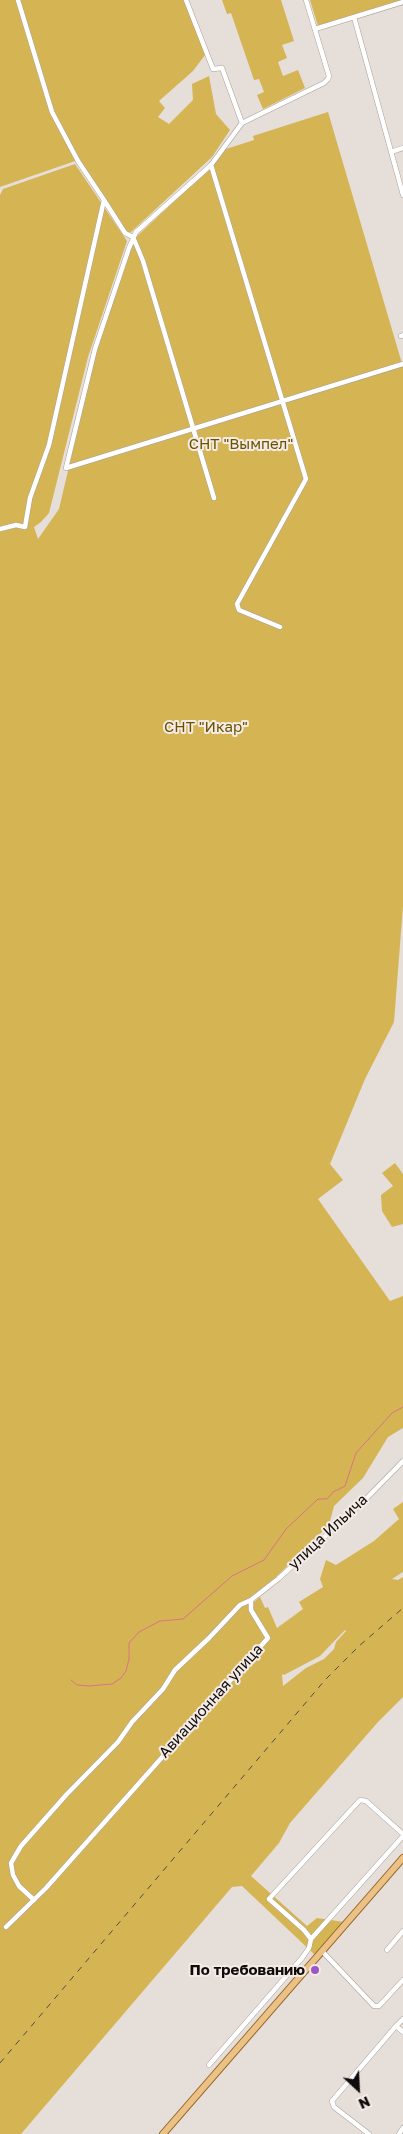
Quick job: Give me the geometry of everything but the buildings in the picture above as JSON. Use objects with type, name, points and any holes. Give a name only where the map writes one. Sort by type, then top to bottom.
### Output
[{"type":"main road","points":[[163,2134],[403,1858]]},
{"type":"street","points":[[18,0],[52,112],[78,161],[125,233],[133,237],[143,261],[214,498]]},
{"type":"street","points":[[186,0],[212,69],[222,68],[242,123]]},
{"type":"street","points":[[306,0],[329,76],[324,83],[242,123],[210,165],[136,232],[95,349],[66,468],[403,364]]},
{"type":"street","points":[[315,29],[403,2]]},
{"type":"street","points":[[354,17],[403,194]]},
{"type":"street","points":[[391,152],[403,148]]},
{"type":"street","points":[[210,165],[306,480],[237,604],[239,610],[280,627]]},
{"type":"street","points":[[0,528],[16,525],[25,528],[30,498],[49,445],[104,200]]},
{"type":"street","name":"улица Ильича","points":[[251,1600],[278,1579],[362,1503],[403,1461]]},
{"type":"street","points":[[34,1900],[16,1882],[11,1863],[21,1846],[118,1742],[132,1722],[150,1706],[164,1689],[175,1670],[240,1605],[251,1600]]},
{"type":"street","name":"Авиационная улица","points":[[6,1927],[34,1900],[268,1638],[251,1610],[251,1600]]},
{"type":"street","points":[[209,2065],[309,1948],[312,1939],[403,1835],[366,1801],[360,1800],[269,1899],[312,1939]]},
{"type":"street","points":[[387,1950],[403,1931]]},
{"type":"street","points":[[309,1948],[320,1953],[374,2006],[379,2006],[403,1980]]},
{"type":"street","points":[[369,2134],[334,2107],[332,2101],[403,2018]]},
{"type":"street","points":[[396,2026],[403,2032]]},
{"type":"street","points":[[398,2134],[403,2128]]},
{"type":"green space","points":[[0,0],[187,0],[205,55],[193,71],[159,101],[165,108],[158,117],[169,124],[193,100],[192,84],[209,76],[216,114],[230,130],[212,157],[131,232],[128,233],[78,160],[0,187]]},
{"type":"green space","points":[[222,0],[281,0],[294,41],[282,45],[287,58],[278,62],[283,76],[298,70],[305,88],[263,109],[257,95],[264,92],[259,79],[254,80],[231,13],[227,14]]},
{"type":"green space","points":[[310,0],[403,0],[318,26]]},
{"type":"green space","points":[[328,112],[403,367],[403,906],[394,1022],[365,1079],[330,1164],[343,1180],[318,1199],[390,1301],[403,1296],[403,1428],[388,1437],[363,1478],[334,1506],[329,1525],[276,1577],[246,1601],[249,1606],[260,1597],[265,1608],[268,1607],[277,1628],[303,1609],[299,1602],[323,1587],[320,1579],[326,1560],[336,1565],[374,1541],[399,1519],[393,1509],[403,1502],[403,1572],[392,1579],[398,1580],[403,1577],[403,1697],[378,1722],[290,1823],[279,1843],[251,1876],[307,1926],[317,1918],[344,1922],[315,1955],[242,1886],[232,1887],[21,2134],[0,2134],[0,195],[3,189],[75,164],[127,241],[88,357],[49,513],[34,527],[38,539],[59,509],[95,356],[130,249],[136,237],[211,167],[226,149],[254,140],[253,136]],"holes":[[[346,1631],[336,1642],[334,1649],[324,1659],[306,1668],[283,1686],[282,1674],[284,1675],[320,1656]]]},
{"type":"green space","points":[[395,1163],[403,1174],[403,1224],[392,1227],[382,1211],[381,1195],[393,1186],[382,1173]]},
{"type":"waterway","points":[[71,1680],[77,1685],[89,1686],[112,1684],[121,1678],[126,1671],[129,1659],[129,1643],[139,1632],[160,1621],[183,1619],[232,1576],[264,1560],[286,1529],[318,1499],[327,1499],[333,1492],[345,1486],[356,1453],[392,1413],[403,1407]]},
{"type":"railway","points":[[0,2063],[325,1680],[359,1646],[403,1608]]},
{"type":"place","name":"По требованию","points":[[315,1970]]},
{"type":"park label","name":"СНТ \"Вымпел\"","points":[[241,444]]},
{"type":"park label","name":"СНТ \"Икар\"","points":[[206,727]]}]
